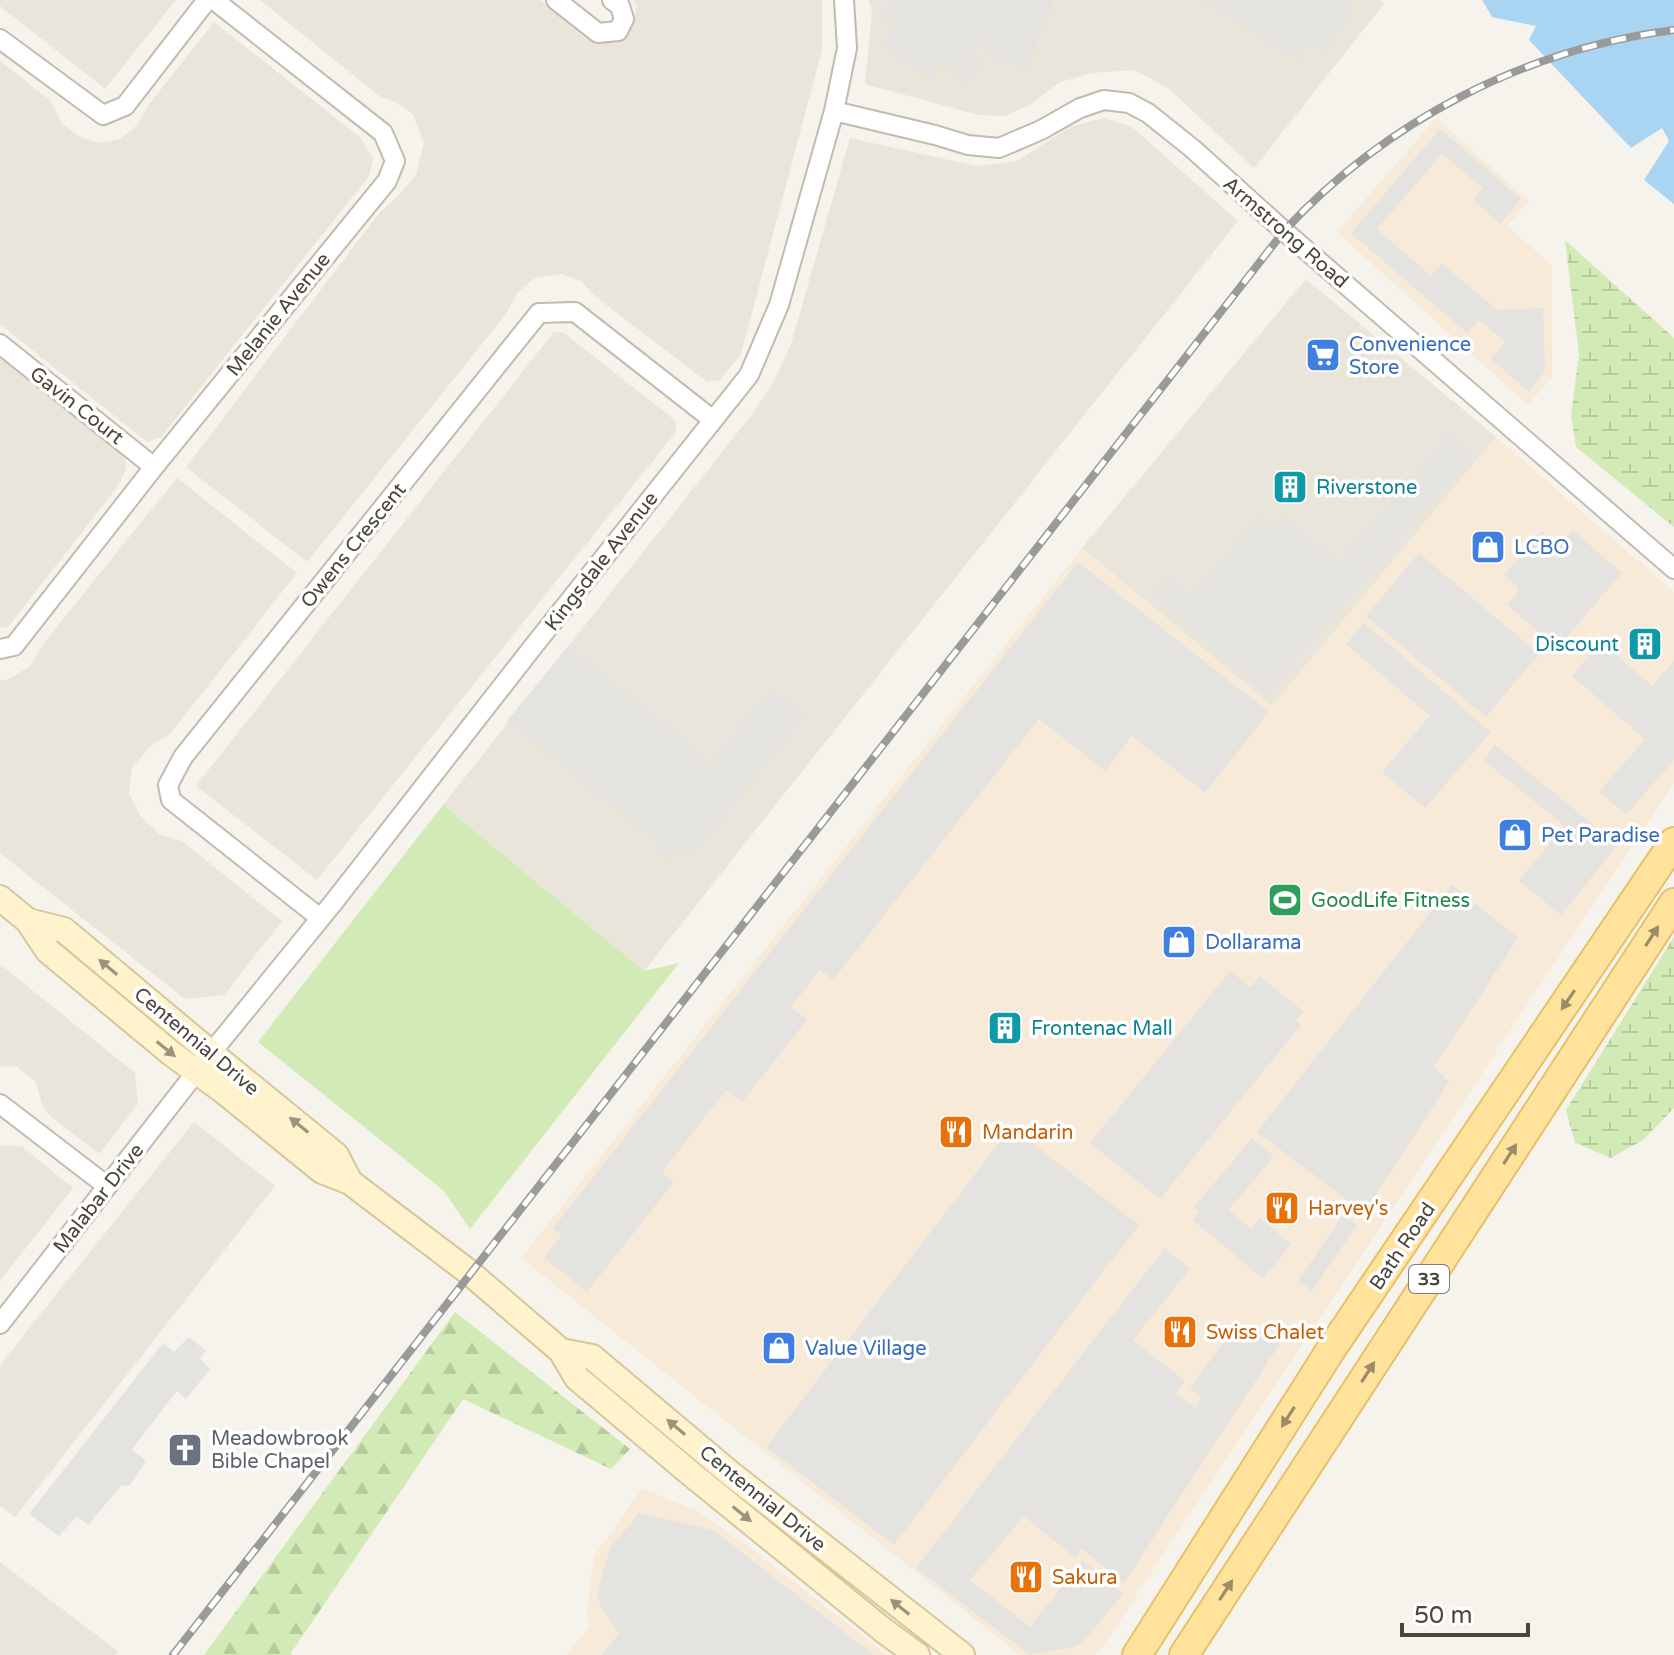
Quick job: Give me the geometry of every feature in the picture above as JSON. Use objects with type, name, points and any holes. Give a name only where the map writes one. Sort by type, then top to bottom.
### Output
[{"type":"main road","name":"Bath Road","points":[[1137,1655],[1330,1351],[1674,842]]},
{"type":"main road","name":"Centennial Drive","points":[[0,898],[28,921],[48,951],[172,1054],[204,1063],[336,1155],[350,1182],[470,1273],[561,1351],[577,1378],[917,1655]]},
{"type":"main road","name":"Bath Road","points":[[1184,1655],[1674,903]]},
{"type":"main road","name":"Centennial Drive","points":[[561,1351],[592,1357],[731,1474],[962,1655]]},
{"type":"street","points":[[0,39],[103,115],[125,106],[207,0]]},
{"type":"street","name":"Melanie Avenue","points":[[0,649],[14,646],[154,467],[387,181],[395,161],[383,133],[214,0]]},
{"type":"street","points":[[556,0],[598,33],[618,31],[624,19],[620,6],[612,0]]},
{"type":"street","name":"Kingsdale Avenue","points":[[204,1063],[749,375],[779,305],[834,111],[847,48],[844,0]]},
{"type":"street","name":"Armstrong Road","points":[[834,111],[968,145],[999,148],[1041,130],[1080,108],[1104,100],[1129,103],[1148,113],[1674,569]]},
{"type":"street","name":"Owens Crescent","points":[[320,918],[171,800],[168,785],[183,757],[539,313],[575,312],[713,420]]},
{"type":"street","name":"Gavin Court","points":[[0,344],[154,467]]},
{"type":"street","name":"Malabar Drive","points":[[0,1324],[204,1063]]},
{"type":"street","points":[[0,1104],[107,1186]]},
{"type":"shaded area","points":[[0,0],[176,0],[105,89],[0,6]]},
{"type":"shaded area","points":[[260,0],[540,0],[585,38],[602,44],[618,38],[633,23],[637,5],[633,0],[822,0],[822,50],[741,354],[720,380],[707,382],[596,297],[581,281],[561,274],[535,278],[517,293],[506,314],[307,562],[186,467],[380,212],[416,175],[424,143],[413,114],[379,96]]},
{"type":"shaded area","points":[[869,0],[1380,0],[1384,4],[1254,168],[1168,88],[1134,70],[1092,73],[1060,82],[1031,104],[1005,116],[979,115],[865,84],[872,12]]},
{"type":"shaded area","points":[[891,0],[1054,0],[1026,70],[993,58],[978,38],[967,53],[984,58],[966,86],[941,63],[930,81],[883,43],[895,26],[878,16]]},
{"type":"shaded area","points":[[1202,0],[1343,0],[1354,8],[1324,53],[1307,44],[1300,61]]},
{"type":"shaded area","points":[[214,22],[361,138],[373,158],[369,176],[161,437],[147,442],[0,324],[0,61],[50,100],[62,123],[79,137],[99,143],[120,139],[136,126],[150,103]]},
{"type":"shaded area","points":[[1103,118],[1132,127],[1238,221],[644,971],[443,805],[753,413],[774,381],[791,344],[850,138],[977,166],[1017,161],[1070,127]]},
{"type":"shaded area","points":[[1436,118],[1529,201],[1507,226],[1552,265],[1552,377],[1528,405],[1337,232]]},
{"type":"shaded area","points":[[1440,129],[1521,199],[1500,224],[1473,200],[1483,188],[1442,154],[1377,229],[1431,276],[1442,263],[1497,310],[1543,308],[1545,371],[1529,392],[1491,359],[1505,342],[1479,320],[1467,333],[1351,233]]},
{"type":"shaded area","points":[[1306,279],[1496,437],[1272,706],[1082,548]]},
{"type":"shaded area","points":[[554,332],[563,332],[676,421],[676,432],[317,880],[196,786]]},
{"type":"shaded area","points":[[0,358],[125,455],[126,469],[118,486],[8,627],[0,628]]},
{"type":"shaded area","points":[[1450,433],[1474,453],[1267,694],[1151,594],[1168,575],[1192,595],[1260,516],[1272,527],[1282,516],[1338,563]]},
{"type":"shaded area","points":[[1496,437],[1674,592],[1674,783],[1101,1649],[1096,1655],[1020,1655],[521,1258],[1082,548],[1272,706]]},
{"type":"shaded area","points":[[177,478],[297,573],[170,734],[149,747],[132,768],[129,793],[141,817],[159,834],[182,841],[282,921],[224,995],[185,999],[0,853],[0,680],[7,680],[29,667],[47,639]]},
{"type":"shaded area","points":[[1573,530],[1622,573],[1557,648],[1507,605],[1520,589],[1504,575],[1542,531],[1560,545]]},
{"type":"shaded area","points":[[1419,553],[1539,654],[1486,717],[1366,616]]},
{"type":"shaded area","points":[[1078,562],[1269,712],[1205,793],[1132,736],[1105,771],[1039,719],[833,980],[820,970],[791,1007],[807,1020],[742,1102],[726,1090],[662,1172],[674,1182],[587,1292],[544,1258],[562,1235],[553,1228]]},
{"type":"shaded area","points":[[1364,623],[1491,732],[1425,808],[1382,772],[1430,716],[1346,644]]},
{"type":"shaded area","points":[[1601,642],[1652,686],[1674,661],[1674,760],[1626,815],[1599,792],[1645,739],[1572,676]]},
{"type":"shaded area","points":[[568,646],[704,755],[695,766],[703,773],[771,689],[804,716],[690,858],[676,847],[666,860],[654,850],[659,843],[507,721]]},
{"type":"shaded area","points":[[1495,745],[1618,845],[1561,915],[1519,881],[1564,825],[1483,760]]},
{"type":"shaded area","points":[[1452,885],[1518,938],[1434,1067],[1449,1082],[1364,1213],[1257,1132]]},
{"type":"shaded area","points":[[0,964],[135,1073],[138,1104],[99,1154],[48,1114],[36,1082],[17,1067],[0,1066]]},
{"type":"shaded area","points":[[1230,971],[1251,987],[1260,976],[1304,1012],[1296,1021],[1301,1025],[1160,1199],[1090,1143]]},
{"type":"shaded area","points":[[194,1122],[275,1186],[15,1517],[0,1506],[0,1365]]},
{"type":"shaded area","points":[[1011,1127],[1139,1225],[894,1545],[766,1447]]},
{"type":"shaded area","points":[[1252,1138],[1274,1156],[1229,1210],[1251,1229],[1260,1218],[1291,1244],[1263,1279],[1193,1220],[1199,1212],[1194,1207]]},
{"type":"shaded area","points":[[0,1146],[23,1147],[73,1188],[0,1281]]},
{"type":"shaded area","points":[[1343,1215],[1357,1225],[1312,1291],[1298,1281]]},
{"type":"shaded area","points":[[1165,1248],[1190,1269],[1133,1340],[1185,1381],[1176,1394],[1195,1408],[1202,1399],[1190,1388],[1233,1329],[1242,1336],[1252,1323],[1281,1342],[1124,1583],[1082,1549],[1075,1558],[1024,1516],[970,1580],[1030,1627],[1083,1560],[1123,1594],[1084,1641],[1074,1647],[1030,1655],[916,1568]]},
{"type":"shaded area","points":[[189,1337],[206,1351],[200,1358],[210,1369],[186,1399],[177,1391],[132,1449],[146,1461],[130,1485],[121,1486],[88,1525],[77,1516],[59,1536],[29,1514],[163,1343],[174,1352]]},
{"type":"shaded area","points":[[642,1489],[695,1510],[756,1552],[887,1655],[567,1655],[589,1627],[587,1610],[594,1556]]},
{"type":"shaded area","points":[[639,1513],[713,1530],[874,1655],[602,1655],[619,1634],[601,1607],[597,1593],[610,1548]]},
{"type":"shaded area","points":[[0,1562],[118,1651],[115,1655],[0,1655]]},
{"type":"green space","points":[[1565,240],[1674,338],[1674,527],[1576,447],[1571,415],[1579,354]]},
{"type":"green space","points":[[443,805],[644,971],[679,963],[470,1229],[443,1190],[258,1042]]},
{"type":"green space","points":[[1674,937],[1674,1108],[1643,1140],[1611,1158],[1575,1143],[1566,1110]]},
{"type":"green space","points":[[455,1312],[630,1449],[611,1469],[463,1399],[292,1655],[204,1655]]},
{"type":"water","points":[[1482,0],[1674,0],[1674,204],[1644,180],[1669,141],[1662,128],[1631,148],[1529,40],[1536,26],[1492,17]]},
{"type":"railway","points":[[173,1655],[1284,231],[1367,156],[1461,96],[1565,54],[1674,30]]},
{"type":"place","name":"Convenience Store","points":[[1323,355]]},
{"type":"place","name":"Riverstone","points":[[1290,487]]},
{"type":"place","name":"LCBO","points":[[1488,547]]},
{"type":"place","name":"Discount","points":[[1645,644]]},
{"type":"place","name":"Pet Paradise","points":[[1515,835]]},
{"type":"place","name":"GoodLife Fitness","points":[[1285,900]]},
{"type":"place","name":"Dollarama","points":[[1179,942]]},
{"type":"place","name":"Frontenac Mall","points":[[1005,1028]]},
{"type":"place","name":"Mandarin","points":[[956,1132]]},
{"type":"place","name":"Harvey's","points":[[1282,1208]]},
{"type":"place","name":"Swiss Chalet","points":[[1180,1332]]},
{"type":"place","name":"Value Village","points":[[779,1348]]},
{"type":"place","name":"Meadowbrook Bible Chapel","points":[[185,1450]]},
{"type":"place","name":"Sakura","points":[[1026,1577]]}]
